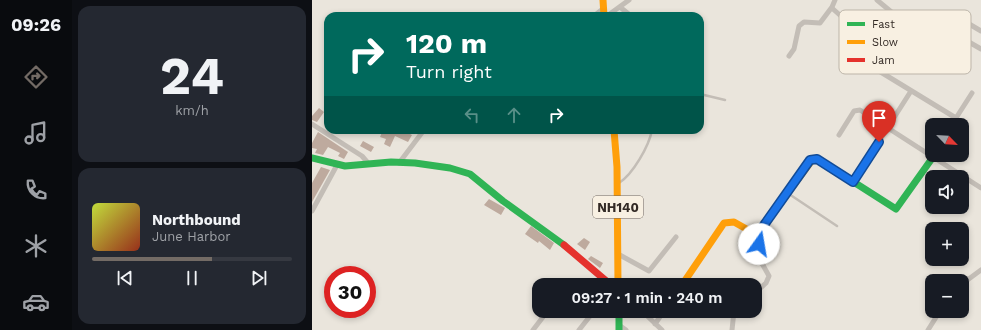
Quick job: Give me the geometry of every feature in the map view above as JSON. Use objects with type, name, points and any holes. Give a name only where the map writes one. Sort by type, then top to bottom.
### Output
[{"type":"main road","points":[[603,0],[604,12]]},
{"type":"main road","name":"NH140","points":[[614,134],[618,184],[618,278]]},
{"type":"main road","points":[[312,158],[337,165],[399,163],[450,168],[474,175],[503,201],[572,251],[603,278]]},
{"type":"main road","points":[[687,278],[724,223],[734,222],[757,235],[813,159],[817,159],[896,209],[929,162]]},
{"type":"street","points":[[613,12],[629,0]]},
{"type":"street","points":[[789,56],[794,49],[798,26],[804,22],[820,23],[832,7],[835,0]]},
{"type":"street","points":[[877,0],[889,10]]},
{"type":"street","points":[[620,7],[627,12]]},
{"type":"street","points":[[832,7],[839,13]]},
{"type":"street","points":[[971,25],[981,31]]},
{"type":"street","points":[[971,43],[981,49]]},
{"type":"street","points":[[884,74],[956,118],[972,93]]},
{"type":"street","points":[[853,182],[911,91]]},
{"type":"street","points":[[839,134],[857,110],[925,152]]},
{"type":"street","points":[[312,124],[324,132]]},
{"type":"street","points":[[328,134],[362,156],[368,163]]},
{"type":"street","points":[[399,163],[421,134]]},
{"type":"street","points":[[941,162],[981,188]]},
{"type":"street","points":[[312,211],[337,165]]},
{"type":"street","points":[[312,195],[318,198]]},
{"type":"street","points":[[757,235],[759,244],[759,258],[769,276],[766,283],[762,287]]},
{"type":"street","points":[[618,254],[649,271],[676,237]]},
{"type":"street","points":[[969,279],[981,270]]},
{"type":"street","points":[[533,330],[542,318]]},
{"type":"street","points":[[579,330],[588,318]]},
{"type":"street","points":[[649,318],[662,330]]},
{"type":"street","points":[[655,324],[659,318]]},
{"type":"street","points":[[732,330],[733,318]]},
{"type":"street","points":[[928,330],[936,318]]},
{"type":"street","points":[[619,327],[626,330]]},
{"type":"lane","points":[[704,95],[725,100]]},
{"type":"lane","points":[[618,184],[629,174],[650,141],[651,134]]},
{"type":"lane","points":[[787,193],[837,226]]},
{"type":"building","points":[[319,108],[324,112],[317,122],[312,120],[312,116]]},
{"type":"building","points":[[318,132],[348,152],[344,159],[338,156],[340,153],[328,147],[323,155],[315,153],[317,149],[312,148],[312,143]]},
{"type":"building","points":[[381,134],[412,135],[408,142],[395,136],[390,147],[384,144],[386,139],[380,137]]},
{"type":"building","points":[[363,141],[374,147],[371,152],[360,146]]},
{"type":"building","points":[[321,167],[330,170],[312,202],[312,183]]},
{"type":"building","points":[[489,199],[505,208],[501,215],[484,205]]},
{"type":"building","points":[[531,226],[554,243],[550,250],[539,241],[538,243],[525,234]]},
{"type":"building","points":[[584,238],[590,242],[585,250],[577,244]]},
{"type":"building","points":[[591,256],[603,263],[600,268],[588,259]]},
{"type":"traffic: fast","points":[[312,158],[345,166],[391,162],[415,163],[450,168],[470,174],[503,201],[564,245]]},
{"type":"traffic: fast","points":[[838,172],[896,209],[929,162]]},
{"type":"traffic: fast","points":[[619,318],[619,330]]},
{"type":"traffic: slow","points":[[603,0],[604,12]]},
{"type":"traffic: slow","points":[[614,134],[617,167],[618,278]]},
{"type":"traffic: slow","points":[[687,278],[724,223],[734,222],[757,235],[813,159],[817,159],[838,172]]},
{"type":"traffic: jam","points":[[564,245],[603,278]]},
{"type":"route","points":[[759,244],[757,235],[810,160],[817,159],[853,182],[879,142]]}]
